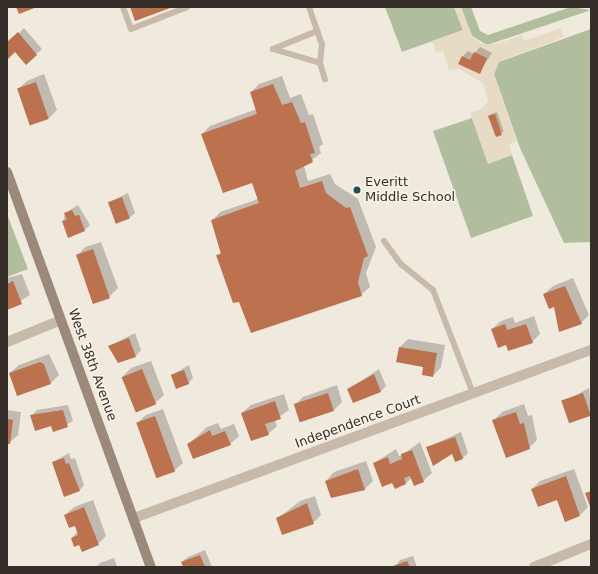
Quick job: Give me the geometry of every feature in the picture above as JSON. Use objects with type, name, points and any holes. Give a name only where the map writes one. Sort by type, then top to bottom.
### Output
[{"type":"main road","name":"West 38th Avenue","points":[[7,172],[151,567]]},
{"type":"street","points":[[7,342],[62,320]]},
{"type":"street","name":"Independence Court","points":[[134,518],[591,350]]},
{"type":"street","points":[[533,566],[591,544]]},
{"type":"lane","points":[[122,7],[131,29],[187,7]]},
{"type":"lane","points":[[309,7],[322,44],[320,63],[325,79]]},
{"type":"lane","points":[[318,31],[273,49],[320,63]]},
{"type":"lane","points":[[384,241],[401,264],[433,290],[473,393]]},
{"type":"green space","points":[[385,7],[454,7],[463,30],[402,52]]},
{"type":"green space","points":[[461,7],[471,7],[480,31],[488,35],[571,7],[591,10],[487,45],[472,36]]},
{"type":"green space","points":[[591,29],[591,242],[564,243],[520,148],[494,74],[499,62]]},
{"type":"green space","points":[[472,118],[488,163],[512,155],[533,216],[471,238],[433,131]]},
{"type":"green space","points":[[7,214],[28,269],[7,277]]},
{"type":"shaded area","points":[[454,7],[461,7],[472,36],[482,44],[497,44],[522,35],[524,41],[561,28],[564,37],[499,62],[494,74],[517,141],[509,145],[512,155],[488,164],[470,113],[483,108],[488,101],[483,83],[459,69],[449,70],[443,51],[436,52],[432,41],[463,30]]},
{"type":"building","points":[[16,7],[37,7],[19,14]]},
{"type":"building","points":[[130,7],[173,7],[135,21]]},
{"type":"building","points":[[18,32],[37,55],[26,65],[15,52],[7,60],[7,42]]},
{"type":"building","points":[[474,52],[487,58],[480,74],[458,64],[462,56],[470,60]]},
{"type":"building","points":[[36,82],[49,119],[30,125],[17,89]]},
{"type":"building","name":"Everitt Middle School","points":[[273,84],[282,105],[292,102],[301,123],[305,122],[315,153],[310,154],[313,162],[295,171],[300,188],[322,181],[326,193],[346,208],[350,207],[368,256],[364,258],[358,282],[362,296],[251,333],[239,302],[233,303],[216,255],[221,254],[211,220],[259,203],[252,183],[223,193],[201,134],[257,114],[250,92]]},
{"type":"building","points":[[495,114],[502,135],[496,137],[488,116]]},
{"type":"building","points":[[122,197],[130,219],[116,224],[108,202]]},
{"type":"building","points":[[72,210],[75,216],[79,215],[85,231],[68,238],[62,221],[67,220],[64,213]]},
{"type":"building","points":[[93,249],[110,298],[93,304],[76,255]]},
{"type":"building","points":[[13,281],[22,304],[7,310],[7,284]]},
{"type":"building","points":[[565,286],[582,324],[559,332],[554,307],[549,309],[543,294]]},
{"type":"building","points":[[505,324],[507,330],[526,324],[533,343],[508,351],[506,345],[498,348],[491,329]]},
{"type":"building","points":[[129,338],[136,357],[118,363],[108,346]]},
{"type":"building","points":[[399,347],[437,353],[433,377],[422,375],[423,367],[396,362]]},
{"type":"building","points":[[40,362],[44,364],[51,384],[17,396],[9,373]]},
{"type":"building","points":[[142,369],[156,404],[136,412],[122,377]]},
{"type":"building","points":[[184,370],[189,384],[176,389],[171,375]]},
{"type":"building","points":[[374,374],[381,392],[353,403],[347,389]]},
{"type":"building","points":[[328,393],[334,411],[300,422],[294,404]]},
{"type":"building","points":[[583,393],[591,416],[569,423],[561,400]]},
{"type":"building","points":[[275,401],[281,419],[265,424],[269,435],[251,441],[241,413]]},
{"type":"building","points":[[63,410],[68,427],[53,432],[51,426],[35,431],[30,415]]},
{"type":"building","points":[[516,412],[520,424],[524,423],[530,449],[506,458],[492,420]]},
{"type":"building","points":[[155,416],[175,471],[156,478],[136,423]]},
{"type":"building","points":[[7,419],[13,420],[10,444],[7,444]]},
{"type":"building","points":[[210,430],[212,436],[225,431],[231,445],[193,459],[187,444]]},
{"type":"building","points":[[455,437],[463,459],[455,462],[452,454],[433,466],[426,447]]},
{"type":"building","points":[[412,450],[424,482],[414,486],[410,476],[404,478],[406,484],[395,489],[392,483],[382,487],[373,463],[388,457],[390,464],[402,459],[401,454]]},
{"type":"building","points":[[64,458],[66,464],[69,463],[80,491],[64,497],[52,462]]},
{"type":"building","points":[[358,469],[365,490],[331,498],[325,481]]},
{"type":"building","points":[[566,476],[580,516],[565,522],[557,500],[538,507],[531,489]]},
{"type":"building","points":[[591,491],[591,509],[585,493]]},
{"type":"building","points":[[307,503],[314,524],[282,535],[276,518]]},
{"type":"building","points":[[84,507],[99,545],[82,552],[79,545],[74,547],[71,538],[78,535],[75,526],[69,528],[64,515]]},
{"type":"building","points":[[200,555],[205,567],[183,567],[181,562]]},
{"type":"building","points":[[407,561],[410,567],[393,566]]},
{"type":"place","name":"Everitt Middle School","points":[[357,190]]}]
